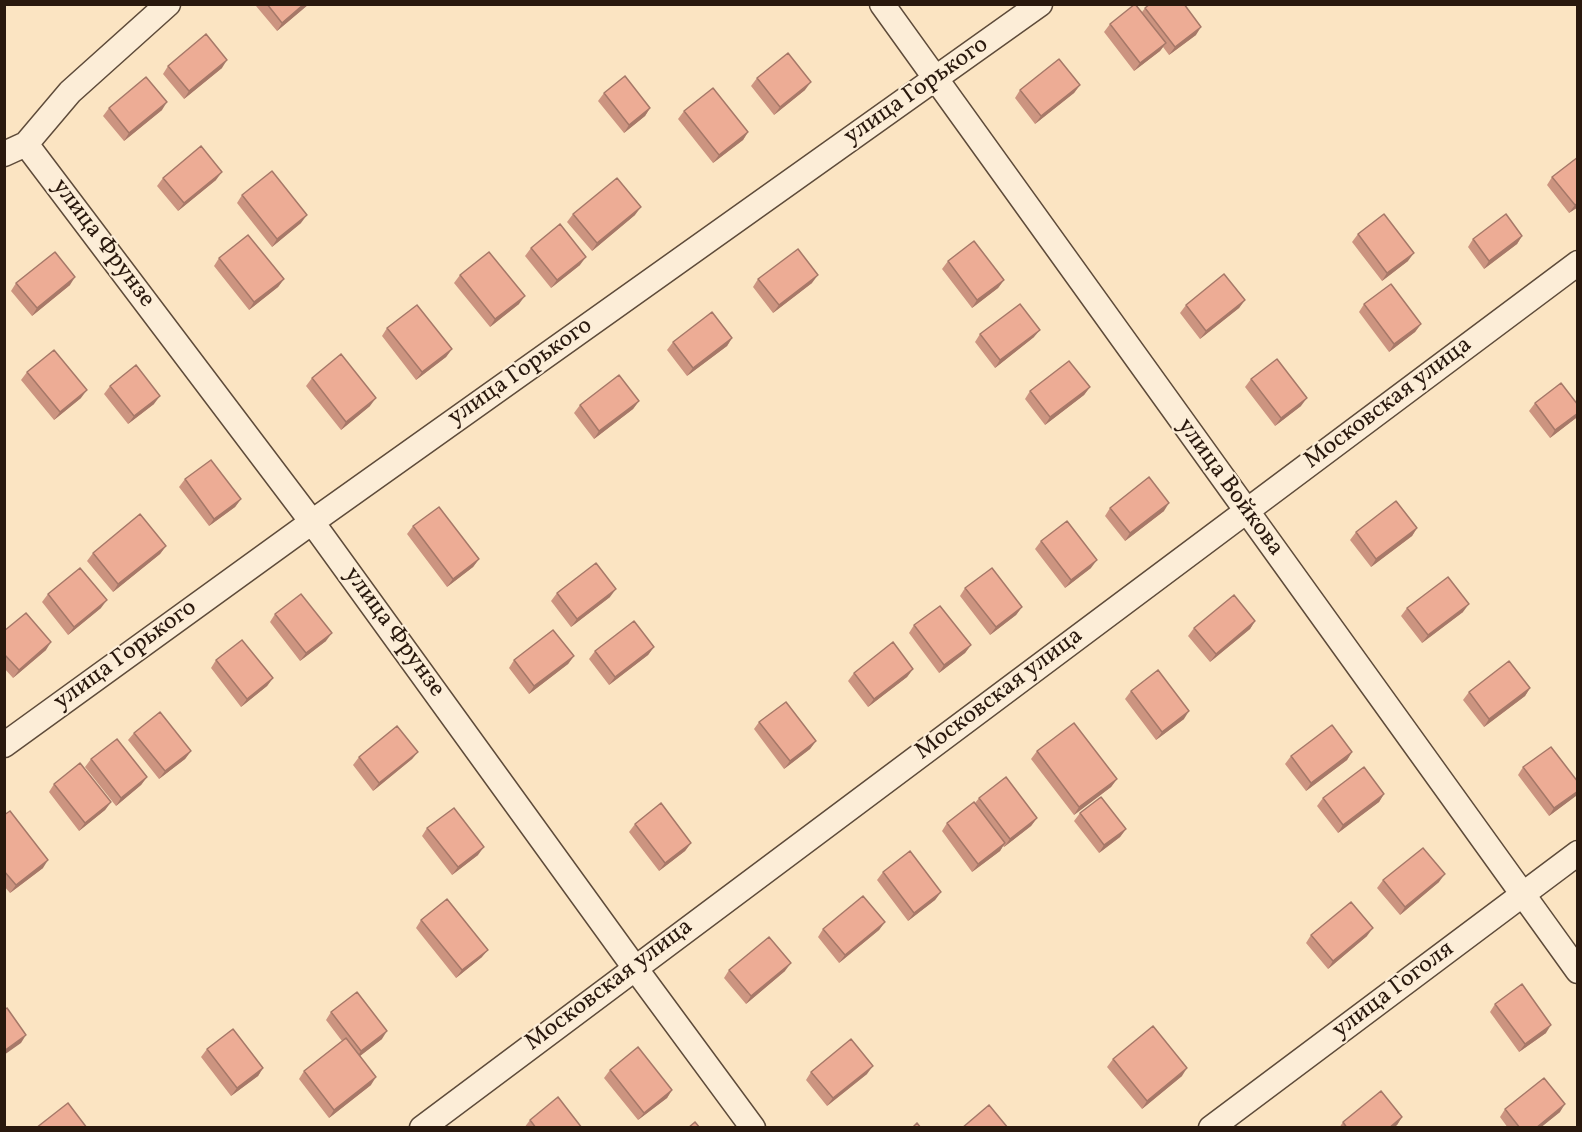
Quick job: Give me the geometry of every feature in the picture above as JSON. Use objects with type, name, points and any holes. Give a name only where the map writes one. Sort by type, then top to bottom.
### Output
[{"type":"street","points":[[4,154],[26,144],[70,92],[168,4]]},
{"type":"street","name":"улица Войкова","points":[[882,4],[1578,971]]},
{"type":"street","name":"улица Горького","points":[[4,745],[312,522],[1040,4]]},
{"type":"street","name":"улица Фрунзе","points":[[26,144],[312,522],[753,1128]]},
{"type":"street","name":"Московская улица","points":[[422,1128],[1578,263]]},
{"type":"street","name":"улица Гоголя","points":[[1211,1128],[1578,853]]},
{"type":"building","points":[[267,4],[304,4],[282,23]]},
{"type":"building","points":[[1135,4],[1166,43],[1140,63],[1110,24]]},
{"type":"building","points":[[1150,4],[1184,4],[1201,27],[1175,47],[1145,8]]},
{"type":"building","points":[[206,34],[227,60],[189,91],[168,66]]},
{"type":"building","points":[[788,53],[811,82],[780,107],[757,78]]},
{"type":"building","points":[[1059,59],[1080,85],[1041,116],[1020,90]]},
{"type":"building","points":[[625,76],[650,108],[629,125],[604,93]]},
{"type":"building","points":[[146,77],[167,102],[129,133],[109,108]]},
{"type":"building","points":[[713,88],[748,132],[719,155],[684,111]]},
{"type":"building","points":[[201,146],[222,172],[184,203],[163,178]]},
{"type":"building","points":[[1578,157],[1578,203],[1575,205],[1552,177]]},
{"type":"building","points":[[272,171],[307,215],[277,239],[242,195]]},
{"type":"building","points":[[617,178],[641,207],[597,243],[573,214]]},
{"type":"building","points":[[1384,214],[1414,253],[1387,273],[1358,234]]},
{"type":"building","points":[[1506,214],[1522,236],[1489,261],[1473,239]]},
{"type":"building","points":[[560,224],[586,257],[557,280],[531,248]]},
{"type":"building","points":[[248,235],[284,279],[254,302],[219,258]]},
{"type":"building","points":[[974,241],[1004,280],[977,300],[948,261]]},
{"type":"building","points":[[798,249],[818,275],[779,305],[758,279]]},
{"type":"building","points":[[55,252],[75,277],[37,308],[16,283]]},
{"type":"building","points":[[489,252],[525,296],[495,319],[460,275]]},
{"type":"building","points":[[1224,274],[1245,300],[1206,331],[1186,305]]},
{"type":"building","points":[[1391,284],[1421,324],[1394,344],[1364,304]]},
{"type":"building","points":[[1020,304],[1040,330],[1000,360],[980,334]]},
{"type":"building","points":[[417,305],[452,349],[422,372],[387,328]]},
{"type":"building","points":[[712,312],[732,338],[693,368],[673,342]]},
{"type":"building","points":[[54,350],[87,390],[60,412],[27,372]]},
{"type":"building","points":[[341,354],[376,398],[346,422],[312,378]]},
{"type":"building","points":[[1277,359],[1307,398],[1281,418],[1251,379]]},
{"type":"building","points":[[1069,361],[1090,387],[1050,417],[1030,391]]},
{"type":"building","points":[[136,365],[160,396],[134,416],[110,386]]},
{"type":"building","points":[[619,375],[639,401],[599,431],[580,405]]},
{"type":"building","points":[[1561,383],[1578,405],[1578,413],[1555,430],[1535,403]]},
{"type":"building","points":[[211,460],[241,499],[214,519],[185,479]]},
{"type":"building","points":[[1149,477],[1169,503],[1130,533],[1110,508]]},
{"type":"building","points":[[1396,501],[1417,528],[1376,559],[1356,532]]},
{"type":"building","points":[[439,507],[479,559],[453,579],[413,526]]},
{"type":"building","points":[[140,514],[166,546],[118,584],[93,553]]},
{"type":"building","points":[[1067,521],[1097,560],[1071,580],[1041,541]]},
{"type":"building","points":[[596,563],[616,589],[577,619],[557,593]]},
{"type":"building","points":[[80,568],[107,600],[74,627],[48,594]]},
{"type":"building","points":[[992,568],[1022,607],[996,627],[965,588]]},
{"type":"building","points":[[1448,577],[1469,604],[1428,635],[1407,608]]},
{"type":"building","points":[[301,594],[332,633],[306,653],[275,614]]},
{"type":"building","points":[[1234,595],[1255,621],[1216,654],[1194,628]]},
{"type":"building","points":[[940,606],[971,645],[944,665],[914,625]]},
{"type":"building","points":[[26,613],[51,642],[19,670],[4,654],[4,631]]},
{"type":"building","points":[[634,621],[654,647],[615,677],[595,651]]},
{"type":"building","points":[[553,630],[574,656],[534,686],[514,660]]},
{"type":"building","points":[[242,640],[273,678],[247,699],[216,660]]},
{"type":"building","points":[[893,642],[913,669],[874,699],[854,673]]},
{"type":"building","points":[[1509,661],[1530,688],[1489,719],[1469,692]]},
{"type":"building","points":[[1158,670],[1189,711],[1162,732],[1131,691]]},
{"type":"building","points":[[786,702],[816,741],[790,761],[759,722]]},
{"type":"building","points":[[160,712],[191,751],[165,771],[134,733]]},
{"type":"building","points":[[1074,723],[1117,779],[1079,807],[1037,751]]},
{"type":"building","points":[[1332,725],[1352,752],[1311,783],[1291,756]]},
{"type":"building","points":[[397,726],[418,752],[379,783],[359,757]]},
{"type":"building","points":[[117,739],[147,777],[121,798],[91,759]]},
{"type":"building","points":[[1551,747],[1578,782],[1578,791],[1554,808],[1523,767]]},
{"type":"building","points":[[80,763],[111,802],[85,823],[54,784]]},
{"type":"building","points":[[1364,767],[1384,794],[1343,825],[1323,798]]},
{"type":"building","points":[[1006,777],[1037,818],[1010,839],[979,798]]},
{"type":"building","points":[[1101,797],[1126,829],[1104,845],[1080,813]]},
{"type":"building","points":[[974,802],[1005,843],[978,864],[947,823]]},
{"type":"building","points":[[661,803],[691,843],[665,863],[635,824]]},
{"type":"building","points":[[454,808],[484,847],[458,867],[427,828]]},
{"type":"building","points":[[10,811],[48,860],[16,885],[4,871],[4,815]]},
{"type":"building","points":[[1423,848],[1445,874],[1405,907],[1383,880]]},
{"type":"building","points":[[910,851],[941,892],[914,913],[883,872]]},
{"type":"building","points":[[863,896],[885,922],[845,955],[823,929]]},
{"type":"building","points":[[447,899],[488,950],[462,970],[421,920]]},
{"type":"building","points":[[1351,902],[1373,928],[1333,961],[1311,935]]},
{"type":"building","points":[[769,937],[791,963],[751,996],[729,970]]},
{"type":"building","points":[[1522,984],[1551,1025],[1525,1044],[1495,1004]]},
{"type":"building","points":[[357,992],[387,1031],[361,1051],[331,1012]]},
{"type":"building","points":[[7,1008],[26,1035],[4,1051],[4,1010]]},
{"type":"building","points":[[1153,1026],[1187,1068],[1147,1101],[1113,1059]]},
{"type":"building","points":[[233,1029],[263,1068],[237,1088],[207,1049]]},
{"type":"building","points":[[346,1038],[376,1077],[334,1110],[304,1071]]},
{"type":"building","points":[[851,1039],[873,1066],[833,1098],[811,1072]]},
{"type":"building","points":[[638,1047],[672,1090],[644,1113],[610,1070]]},
{"type":"building","points":[[1544,1078],[1565,1104],[1536,1128],[1520,1128],[1505,1109]]},
{"type":"building","points":[[1381,1091],[1402,1117],[1389,1128],[1347,1128],[1343,1122]]},
{"type":"building","points":[[558,1097],[582,1128],[536,1128],[530,1120]]},
{"type":"building","points":[[68,1103],[87,1128],[36,1128]]},
{"type":"building","points":[[989,1105],[1008,1128],[962,1128]]},
{"type":"building","points":[[695,1122],[700,1128],[688,1128]]}]
